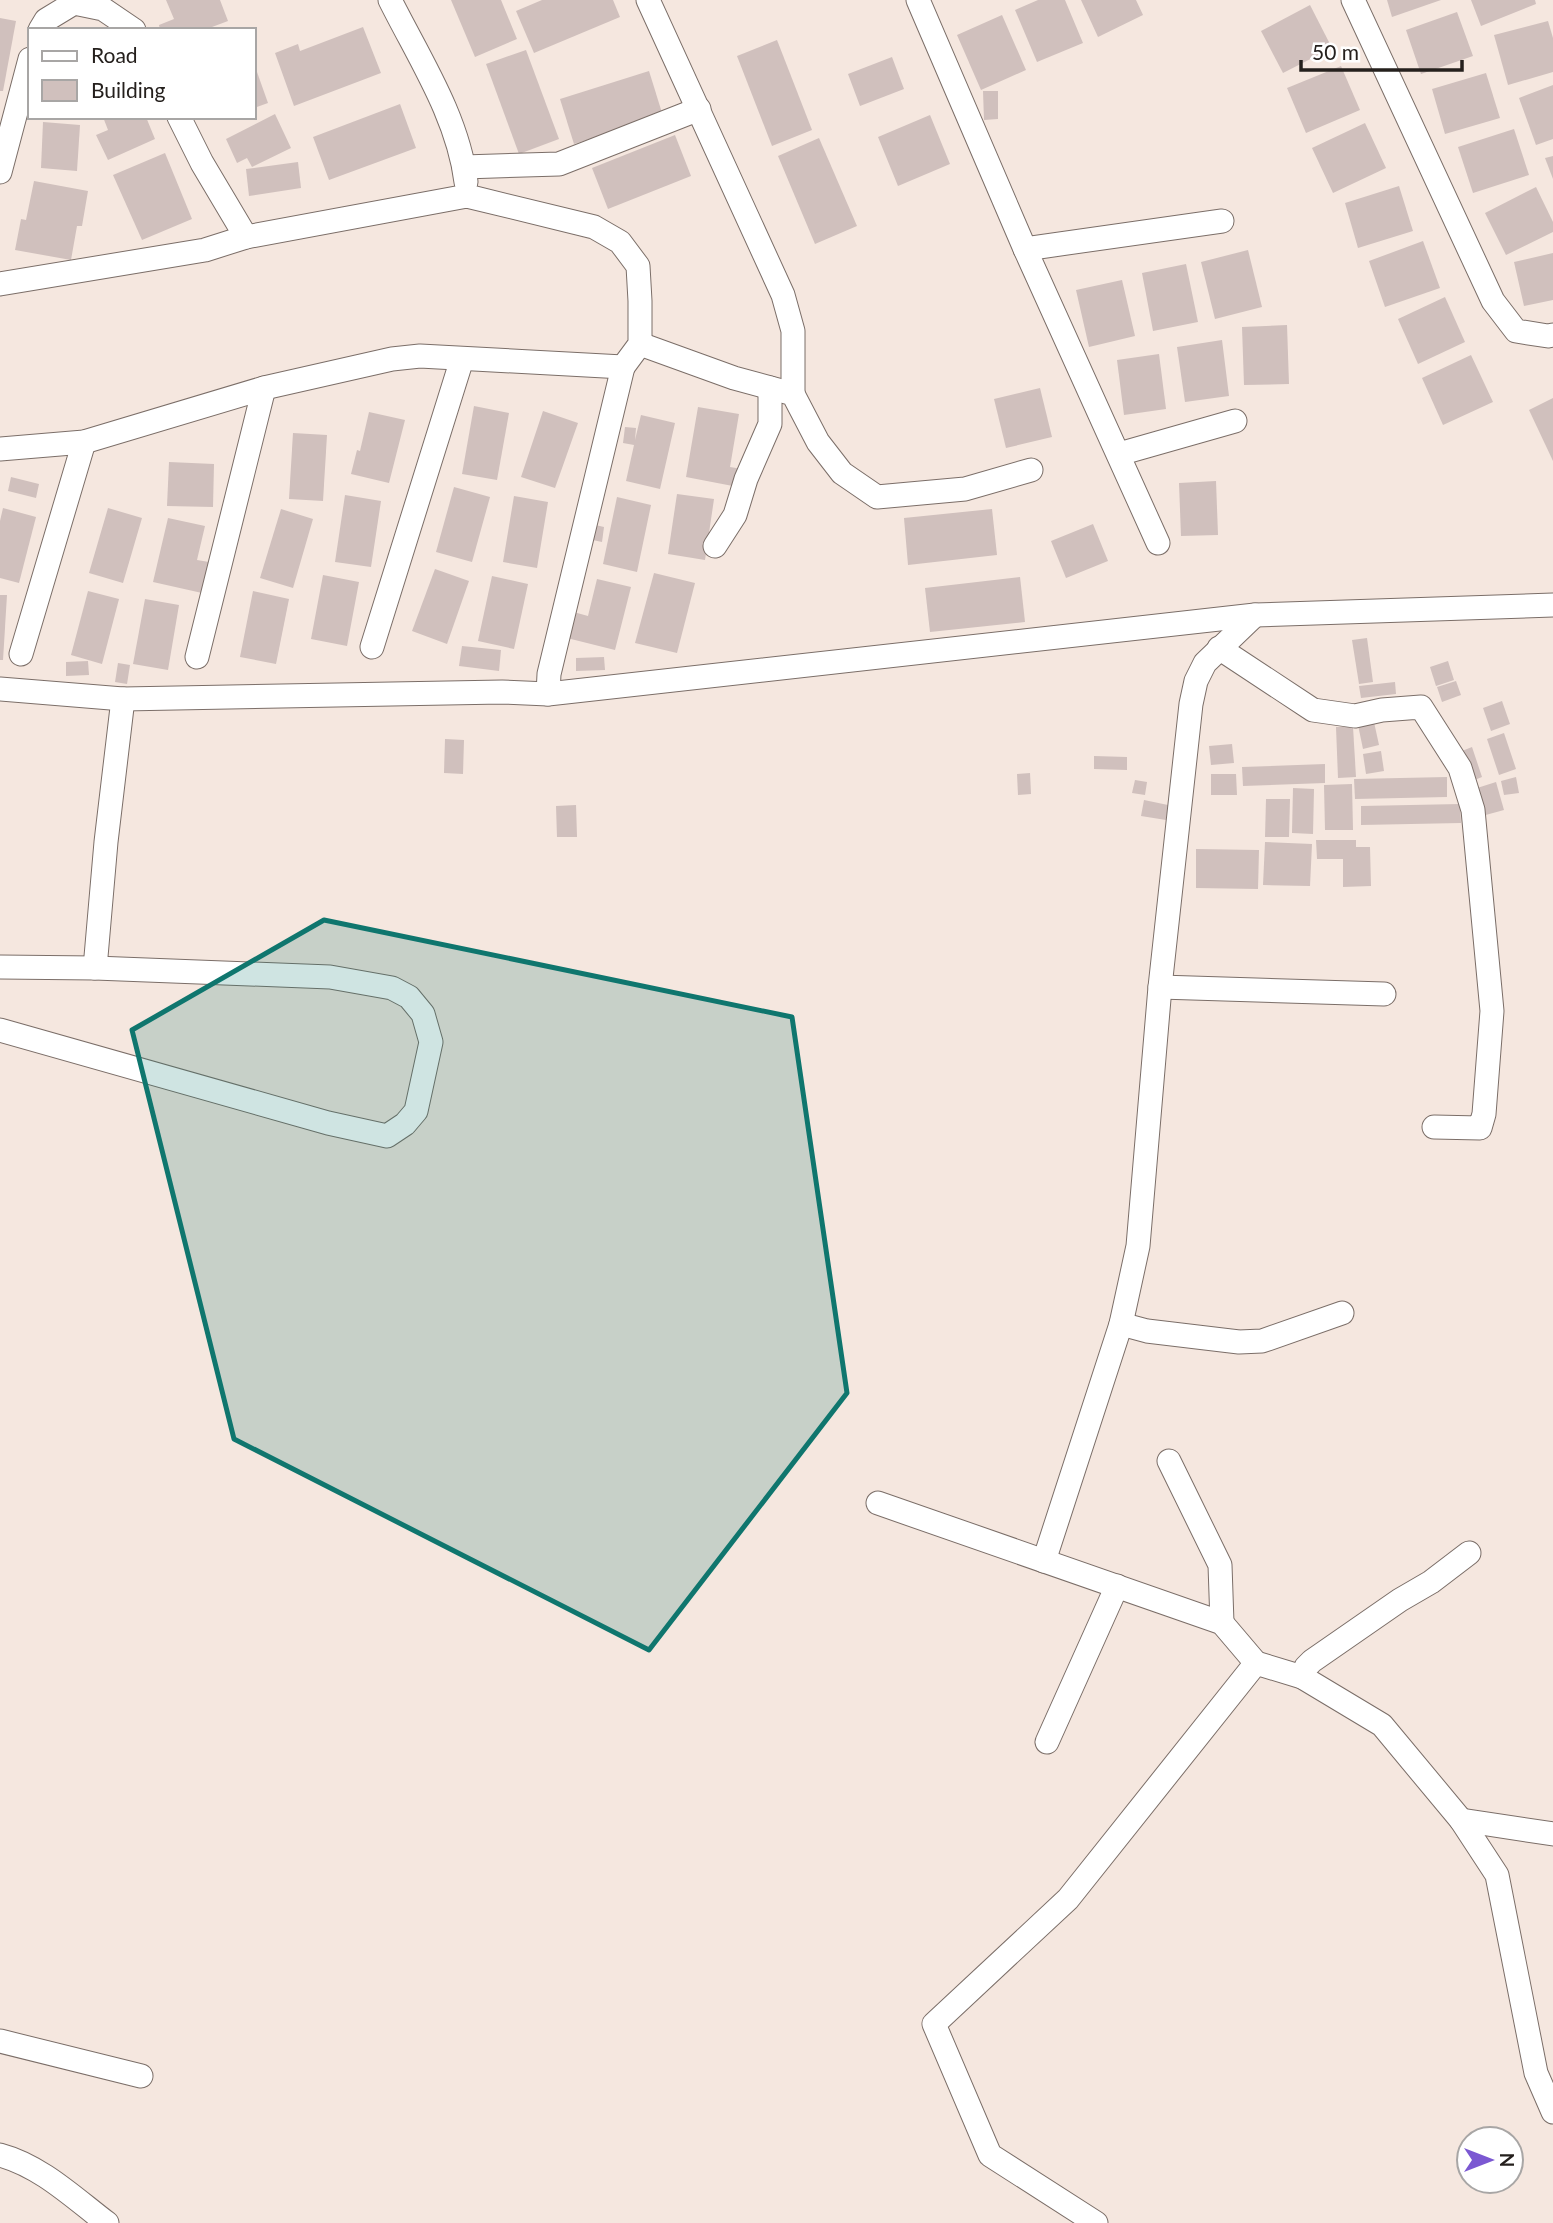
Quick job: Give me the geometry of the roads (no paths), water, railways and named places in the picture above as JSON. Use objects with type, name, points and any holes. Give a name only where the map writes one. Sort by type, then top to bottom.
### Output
[{"type":"street","points":[[390,0],[444,107],[464,167],[467,196]]},
{"type":"street","points":[[648,0],[783,295],[793,331],[793,394],[818,442],[842,473],[877,498],[965,489],[1031,470]]},
{"type":"street","points":[[1353,0],[1493,301],[1516,331],[1553,335]]},
{"type":"street","points":[[923,2],[1025,249],[1158,543]]},
{"type":"street","points":[[41,28],[46,20],[74,3],[103,9],[131,28]]},
{"type":"street","points":[[0,172],[28,66]]},
{"type":"street","points":[[464,167],[559,164],[699,109]]},
{"type":"street","points":[[180,119],[202,163],[246,237]]},
{"type":"street","points":[[0,284],[205,250],[246,237],[467,196],[594,227],[620,242],[638,266],[640,344],[623,367],[549,674],[548,694]]},
{"type":"street","points":[[1025,249],[1222,221]]},
{"type":"street","points":[[640,344],[734,378],[793,394]]},
{"type":"street","points":[[0,449],[84,442],[264,387],[392,359],[420,356],[623,367]]},
{"type":"street","points":[[372,647],[462,359]]},
{"type":"street","points":[[197,657],[264,387]]},
{"type":"street","points":[[715,546],[735,516],[746,480],[770,424],[771,388]]},
{"type":"street","points":[[1119,454],[1235,421]]},
{"type":"street","points":[[21,654],[84,442]]},
{"type":"street","points":[[0,689],[124,699],[502,692],[548,694],[1255,615],[1553,605]]},
{"type":"street","points":[[1044,1561],[1121,1324],[1138,1247],[1160,987],[1191,704],[1196,681],[1205,663],[1255,615]]},
{"type":"street","points":[[1219,648],[1313,710],[1354,716],[1382,710],[1421,707],[1460,768],[1473,810],[1492,1011],[1489,1064],[1480,1128],[1434,1127]]},
{"type":"street","points":[[95,968],[106,842],[124,699]]},
{"type":"street","points":[[0,967],[330,977],[391,988],[409,997],[423,1014],[431,1042],[416,1111],[405,1124],[387,1136],[328,1123],[0,1030]]},
{"type":"street","points":[[1160,987],[1384,994]]},
{"type":"street","points":[[1121,1324],[1147,1331],[1239,1342],[1262,1341],[1342,1313]]},
{"type":"street","points":[[1169,1461],[1220,1565],[1222,1623]]},
{"type":"street","points":[[878,1503],[1222,1623],[1256,1663],[1302,1677],[1382,1725],[1461,1820],[1497,1875],[1536,2073],[1553,2112]]},
{"type":"street","points":[[1302,1677],[1312,1661],[1469,1553]]},
{"type":"street","points":[[1047,1742],[1117,1587]]},
{"type":"street","points":[[1096,2223],[990,2155],[934,2024],[1068,1899],[1256,1663]]},
{"type":"street","points":[[1461,1820],[1553,1834]]},
{"type":"street","points":[[0,2041],[141,2076]]},
{"type":"street","points":[[0,2155],[13,2158],[71,2193],[107,2223]]}]
